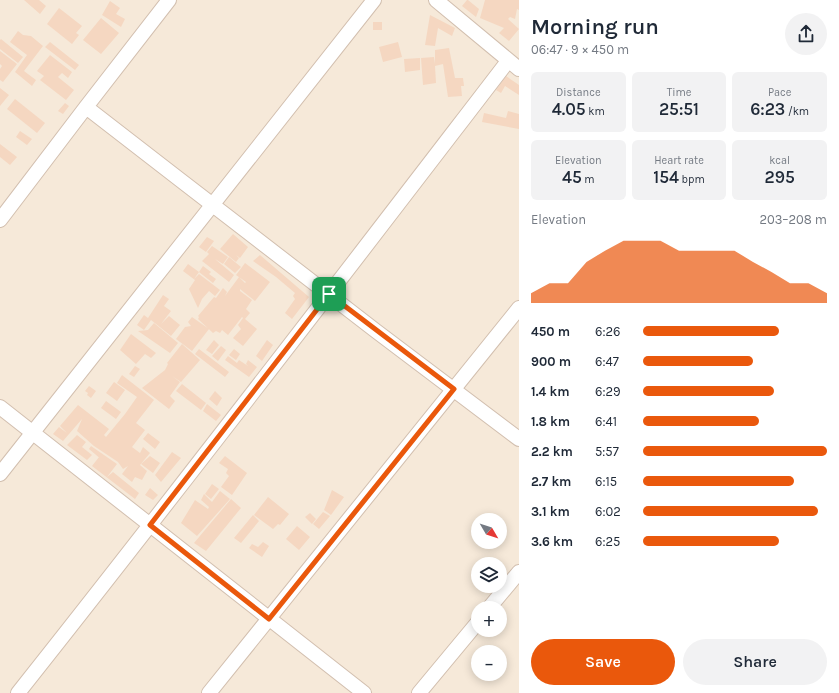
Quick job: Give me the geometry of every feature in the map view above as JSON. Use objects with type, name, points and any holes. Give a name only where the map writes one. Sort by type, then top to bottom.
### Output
[{"type":"street","points":[[0,220],[86,106],[169,0]]},
{"type":"street","points":[[0,474],[374,0]]},
{"type":"street","points":[[18,693],[329,294],[514,65],[436,0]]},
{"type":"street","points":[[86,106],[212,205],[519,439]]},
{"type":"street","points":[[209,693],[519,308]]},
{"type":"street","points":[[0,407],[364,693]]},
{"type":"street","points":[[495,601],[519,572]]},
{"type":"street","points":[[419,693],[471,630]]},
{"type":"shaded area","points":[[0,0],[519,0],[519,693],[0,693]]},
{"type":"building","points":[[24,0],[39,0],[46,6],[40,14]]},
{"type":"building","points":[[467,0],[479,9],[476,17],[462,6]]},
{"type":"building","points":[[485,0],[519,0],[519,10],[517,9],[515,19],[510,17],[508,19],[519,29],[509,41],[499,33],[504,28],[480,18]]},
{"type":"building","points":[[110,1],[120,8],[116,14],[125,19],[121,27],[102,15]]},
{"type":"building","points":[[59,8],[82,26],[76,33],[79,35],[72,44],[47,24]]},
{"type":"building","points":[[430,15],[455,28],[452,36],[438,28],[435,46],[425,45]]},
{"type":"building","points":[[101,18],[119,33],[101,54],[83,40]]},
{"type":"building","points":[[373,22],[382,22],[382,30],[373,30]]},
{"type":"building","points":[[18,31],[23,35],[31,36],[43,46],[24,71],[36,80],[32,86],[15,72],[27,55],[10,42]]},
{"type":"building","points":[[1,39],[23,57],[18,63],[0,49]]},
{"type":"building","points":[[50,42],[79,65],[75,70],[45,47]]},
{"type":"building","points":[[398,42],[402,57],[383,62],[379,47]]},
{"type":"building","points":[[449,48],[455,78],[463,78],[464,86],[461,86],[462,96],[448,97],[443,64],[435,66],[436,83],[423,85],[421,58],[434,57],[435,64],[435,50]]},
{"type":"building","points":[[0,51],[17,64],[3,82],[0,80],[0,69],[2,66],[0,64]]},
{"type":"building","points":[[50,55],[72,72],[68,78],[62,73],[58,77],[74,90],[66,100],[40,80],[44,76],[37,71]]},
{"type":"building","points":[[420,58],[420,70],[405,72],[404,59]]},
{"type":"building","points":[[506,76],[519,85],[519,95],[505,86],[501,93],[496,90]]},
{"type":"building","points":[[0,88],[9,95],[0,106]]},
{"type":"building","points":[[15,99],[45,123],[37,133],[7,109]]},
{"type":"building","points":[[65,103],[69,106],[63,114],[58,111]]},
{"type":"building","points":[[508,111],[519,114],[519,129],[482,122],[484,113],[506,118]]},
{"type":"building","points":[[20,131],[32,139],[27,145],[16,137]]},
{"type":"building","points":[[0,144],[17,157],[10,165],[0,157]]},
{"type":"building","points":[[233,234],[248,247],[240,258],[236,255],[239,258],[236,262],[220,249]]},
{"type":"building","points":[[207,237],[214,241],[206,252],[199,247]]},
{"type":"building","points":[[212,246],[228,257],[223,264],[215,259],[234,275],[229,282],[202,261],[209,254],[207,252]]},
{"type":"building","points":[[260,255],[309,297],[292,319],[285,313],[295,299],[293,296],[295,293],[276,277],[253,261]]},
{"type":"building","points":[[229,257],[241,267],[235,273],[224,264]]},
{"type":"building","points":[[245,263],[270,282],[255,301],[240,289],[240,291],[252,300],[246,309],[250,313],[245,319],[257,329],[243,346],[233,338],[241,329],[238,325],[243,318],[242,317],[228,335],[222,330],[220,333],[216,331],[213,333],[198,319],[198,316],[214,297],[216,298],[223,288],[227,292],[225,296],[239,277],[236,275]]},
{"type":"building","points":[[188,264],[199,272],[194,279],[199,274],[220,290],[215,296],[209,291],[202,299],[198,308],[189,289],[195,280],[183,271]]},
{"type":"building","points":[[203,266],[211,272],[209,274],[216,279],[213,283],[199,272]]},
{"type":"building","points":[[163,295],[169,299],[164,306],[171,311],[161,324],[169,316],[180,325],[171,336],[151,320],[144,330],[137,325],[144,315],[148,318]]},
{"type":"building","points":[[192,317],[209,329],[192,351],[176,339],[185,327],[191,326],[188,322]]},
{"type":"building","points":[[154,323],[178,343],[170,353],[138,331],[148,330]]},
{"type":"building","points":[[131,334],[156,353],[151,358],[145,354],[136,364],[120,350]]},
{"type":"building","points":[[214,340],[219,345],[212,354],[206,350]]},
{"type":"building","points":[[267,340],[273,345],[262,361],[256,356]]},
{"type":"building","points":[[182,344],[200,360],[181,382],[172,376],[180,382],[170,396],[175,401],[169,409],[142,388],[165,370],[168,364],[167,363]]},
{"type":"building","points":[[221,346],[226,350],[218,361],[212,356]]},
{"type":"building","points":[[199,349],[229,372],[225,377],[195,354]]},
{"type":"building","points":[[234,349],[240,354],[236,360],[229,355]]},
{"type":"building","points":[[228,356],[237,363],[239,360],[248,366],[246,364],[248,360],[257,367],[249,377],[225,360]]},
{"type":"building","points":[[135,366],[140,369],[134,377],[129,374]]},
{"type":"building","points":[[122,375],[154,400],[136,423],[145,430],[132,447],[140,453],[143,447],[150,453],[140,465],[147,471],[142,480],[135,477],[132,482],[122,474],[128,466],[123,469],[118,462],[94,446],[77,431],[82,419],[63,441],[53,434],[59,427],[67,433],[60,426],[78,405],[109,429],[104,435],[106,437],[137,397],[117,383]]},
{"type":"building","points":[[114,382],[125,390],[117,401],[106,393]]},
{"type":"building","points":[[182,384],[206,403],[201,410],[176,391]]},
{"type":"building","points":[[89,386],[96,391],[91,398],[85,391]]},
{"type":"building","points":[[215,391],[222,398],[217,406],[209,399]]},
{"type":"building","points":[[106,401],[121,412],[116,419],[101,408]]},
{"type":"building","points":[[207,404],[221,415],[216,421],[203,411]]},
{"type":"building","points":[[148,433],[160,442],[155,449],[143,439]]},
{"type":"building","points":[[77,435],[86,442],[82,447],[92,455],[87,460],[67,445]]},
{"type":"building","points":[[91,446],[117,464],[107,477],[113,472],[139,493],[135,499],[92,466],[99,457],[89,449]]},
{"type":"building","points":[[172,452],[181,458],[161,482],[155,475]]},
{"type":"building","points":[[150,456],[160,463],[153,473],[141,464]]},
{"type":"building","points":[[225,456],[247,473],[232,495],[221,487],[229,476],[226,473],[228,469],[219,463]]},
{"type":"building","points":[[212,484],[219,489],[211,499],[205,494]]},
{"type":"building","points":[[150,488],[158,495],[153,500],[145,495]]},
{"type":"building","points":[[332,490],[344,497],[331,515],[324,510]]},
{"type":"building","points":[[220,491],[230,499],[197,536],[181,523],[195,500],[208,509],[209,507],[201,500],[204,494],[212,502]]},
{"type":"building","points":[[268,497],[289,514],[280,525],[278,524],[273,529],[254,515]]},
{"type":"building","points":[[231,499],[241,508],[206,551],[194,543]]},
{"type":"building","points":[[323,512],[330,516],[319,529],[313,524]]},
{"type":"building","points":[[310,513],[316,519],[312,524],[305,517]]},
{"type":"building","points":[[253,515],[259,521],[241,543],[234,538]]},
{"type":"building","points":[[297,526],[310,537],[299,550],[286,539]]},
{"type":"building","points":[[263,542],[269,546],[262,557],[249,548],[252,544],[258,547]]},
{"type":"route","points":[[329,294],[454,389],[269,619],[150,525],[329,294]]}]
